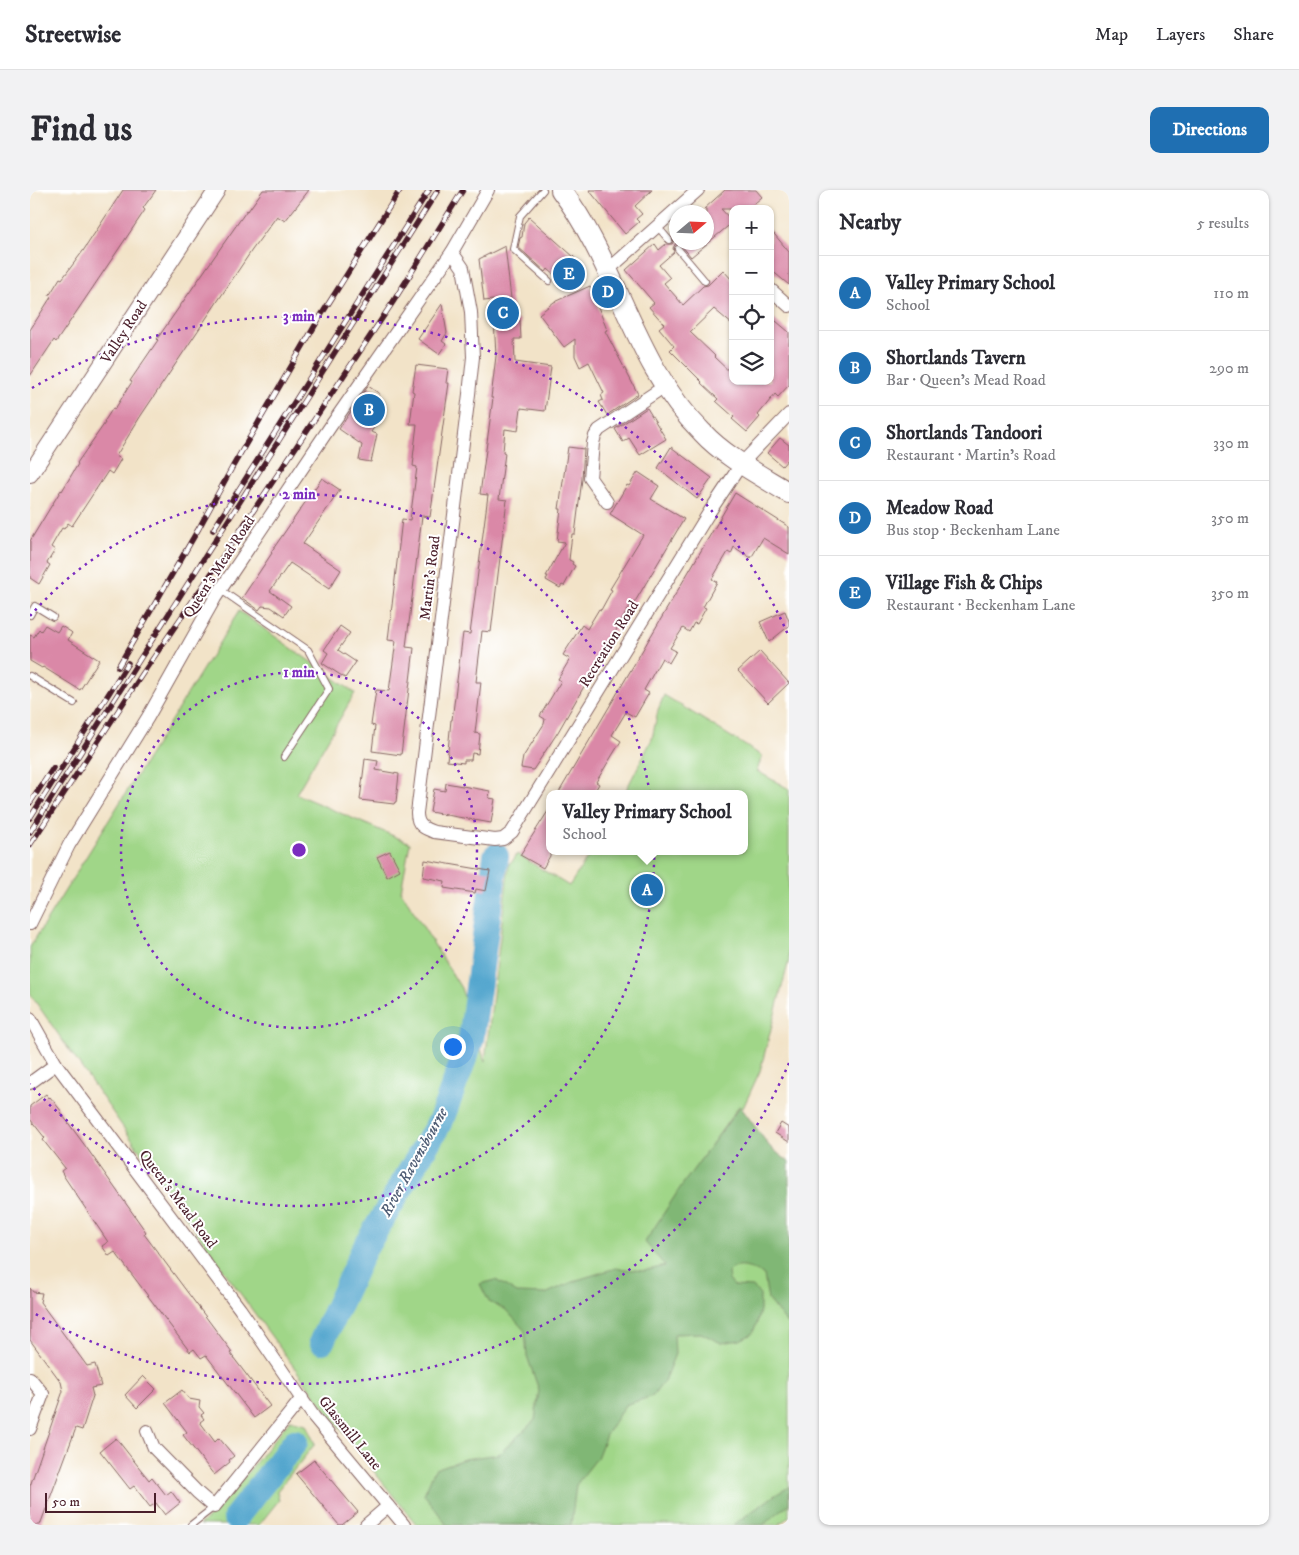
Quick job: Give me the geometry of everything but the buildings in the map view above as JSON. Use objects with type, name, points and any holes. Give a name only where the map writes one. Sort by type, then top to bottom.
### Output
[{"type":"main road","points":[[561,190],[585,224],[648,358],[687,416],[702,433],[742,463],[789,493]]},
{"type":"street","name":"Valley Road","points":[[30,474],[217,190]]},
{"type":"street","name":"Queen's Mead Road","points":[[30,924],[69,845],[148,717],[221,590],[330,427],[452,252],[488,190]]},
{"type":"street","points":[[608,270],[698,190]]},
{"type":"street","name":"Martin's Road","points":[[452,252],[459,262],[465,277],[471,312],[473,357],[417,819],[419,824],[434,832],[486,840],[503,839]]},
{"type":"street","points":[[774,293],[789,306]]},
{"type":"street","points":[[607,502],[590,478],[595,436],[599,430],[666,386]]},
{"type":"street","name":"Recreation Road","points":[[503,839],[512,832],[520,821],[710,511],[742,463],[789,414]]},
{"type":"street","name":"Queen's Mead Road","points":[[30,1018],[56,1064],[240,1309],[302,1398]]},
{"type":"street","points":[[30,1083],[56,1064]]},
{"type":"street","points":[[30,1378],[43,1394],[30,1430]]},
{"type":"street","name":"Glassmill Lane","points":[[214,1507],[302,1398],[314,1417],[404,1525]]},
{"type":"street","points":[[148,1431],[154,1448],[214,1507]]},
{"type":"street","points":[[366,1525],[388,1506]]},
{"type":"lane","points":[[543,190],[520,216],[514,249],[549,281]]},
{"type":"lane","points":[[657,226],[669,240]]},
{"type":"lane","points":[[679,250],[705,281]]},
{"type":"lane","points":[[221,590],[308,650],[329,689],[284,757]]},
{"type":"lane","points":[[30,615],[35,606],[53,617]]},
{"type":"lane","points":[[30,676],[74,703]]},
{"type":"lane","name":"Glassmill Lane","points":[[191,1525],[214,1507]]},
{"type":"green space","points":[[239,611],[355,693],[296,794],[410,843],[401,891],[461,988],[485,1061],[509,863],[512,862],[517,854],[569,886],[590,855],[748,855],[748,790],[626,790],[652,739],[658,710],[664,695],[762,756],[757,771],[789,789],[789,960],[760,1071],[743,1108],[739,1106],[683,1185],[789,1258],[789,1517],[778,1525],[417,1525],[267,1330],[30,994],[30,947]]},
{"type":"green space","points":[[740,1106],[770,1147],[789,1162],[789,1326],[768,1300],[764,1275],[745,1267],[732,1269],[728,1273],[729,1280],[734,1286],[753,1287],[760,1295],[760,1310],[752,1334],[740,1340],[721,1343],[701,1333],[674,1334],[675,1354],[664,1381],[653,1396],[625,1405],[606,1435],[597,1458],[576,1485],[571,1525],[447,1525],[424,1494],[435,1469],[464,1459],[499,1454],[535,1420],[539,1390],[527,1356],[525,1331],[506,1310],[489,1302],[480,1284],[496,1280],[517,1293],[545,1294],[577,1280],[616,1268],[644,1271],[665,1266],[645,1242],[682,1185]]},
{"type":"green space","points":[[290,1420],[306,1424],[315,1444],[277,1491],[279,1500],[259,1525],[199,1525],[217,1510]]},
{"type":"green space","points":[[789,1487],[789,1504],[763,1525],[733,1525],[775,1495]]},
{"type":"waterway","name":"River Ravensbourne","points":[[322,1341],[363,1251],[441,1120],[471,1040],[496,856]]},
{"type":"waterway","name":"River Ravensbourne","points":[[236,1517],[295,1442]]},
{"type":"railway","points":[[118,667],[320,317],[400,190]]},
{"type":"railway","points":[[213,530],[429,190]]},
{"type":"railway","points":[[30,832],[438,190]]},
{"type":"railway","points":[[30,845],[143,673],[393,302],[463,190]]},
{"type":"railway","points":[[30,818],[128,663]]},
{"type":"railway","points":[[30,803],[53,768]]},
{"type":"place","name":"Village Fish & Chips","points":[[569,274]]},
{"type":"place","name":"Meadow Road","points":[[608,292]]},
{"type":"place","name":"Shortlands Tandoori","points":[[503,313]]},
{"type":"place","name":"Shortlands Tavern","points":[[369,410]]},
{"type":"place","name":"Valley Primary School","points":[[647,890]]}]
